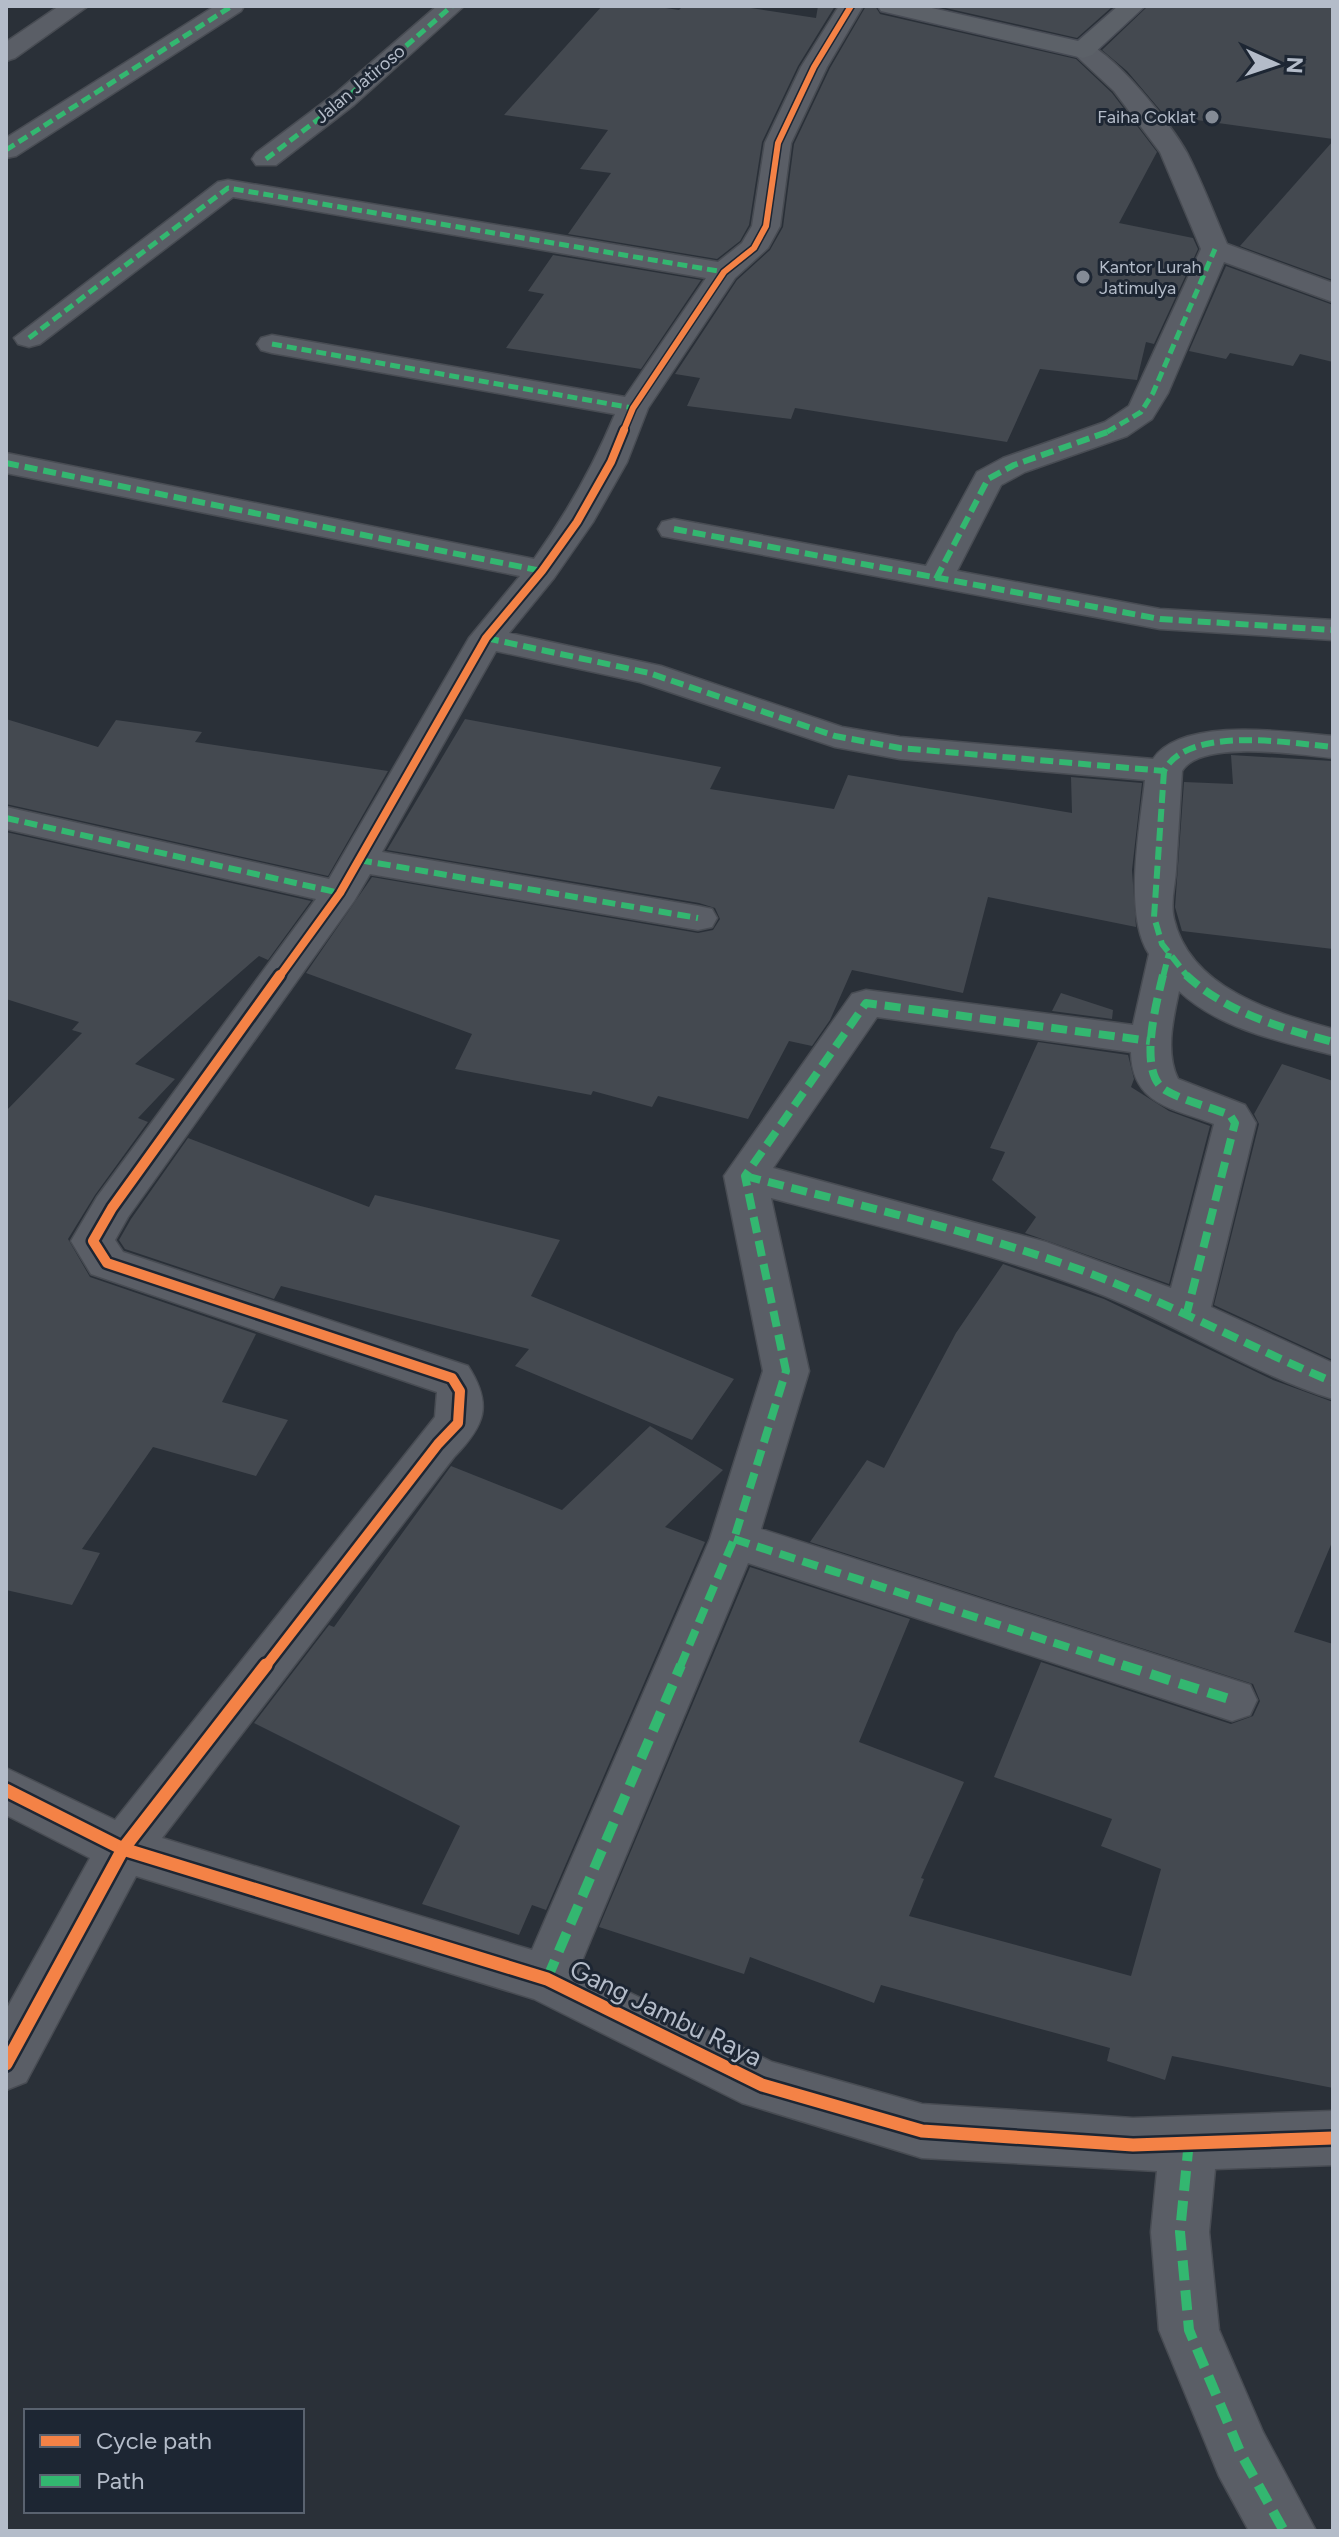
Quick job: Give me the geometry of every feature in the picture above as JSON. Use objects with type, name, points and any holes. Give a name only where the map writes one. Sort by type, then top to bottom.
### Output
[{"type":"main road","points":[[890,6],[1083,50],[1133,6]]},
{"type":"street","points":[[6,53],[76,6]]},
{"type":"street","points":[[6,150],[232,6]]},
{"type":"street","name":"Jalan Jatiroso","points":[[266,159],[345,99],[452,6]]},
{"type":"street","points":[[6,2064],[123,1849],[438,1444],[458,1423],[460,1391],[452,1378],[107,1263],[93,1241],[112,1208],[350,876],[486,638],[542,571],[577,522],[611,462],[633,408],[724,272],[754,248],[766,226],[778,143],[814,67],[851,6]]},
{"type":"street","points":[[1083,50],[1123,85],[1173,151],[1215,249],[1333,293]]},
{"type":"street","points":[[29,338],[228,188],[724,272]]},
{"type":"street","points":[[936,579],[988,479],[1014,465],[1116,429],[1141,412],[1153,393],[1215,249]]},
{"type":"street","points":[[272,344],[633,408]]},
{"type":"street","points":[[6,463],[542,571]]},
{"type":"street","points":[[674,529],[1160,619],[1333,630]]},
{"type":"street","points":[[486,638],[649,673],[835,736],[887,746],[1164,771]]},
{"type":"street","points":[[1333,747],[1256,741],[1204,746],[1180,752],[1164,771],[1153,913],[1160,942],[1188,976],[1226,1006],[1279,1028],[1333,1042]]},
{"type":"street","points":[[6,818],[350,876],[698,918]]},
{"type":"street","points":[[1169,953],[1150,1041],[1156,1082],[1163,1089],[1217,1108],[1230,1115],[1235,1123],[1186,1316]]},
{"type":"street","points":[[547,1979],[734,1539],[786,1371],[745,1176],[866,1003],[1150,1041]]},
{"type":"street","points":[[745,1176],[1026,1252],[1124,1287],[1262,1353],[1333,1382]]},
{"type":"street","points":[[734,1539],[1232,1700]]},
{"type":"street","name":"Gang Jambu Raya","points":[[6,1790],[123,1849],[547,1979],[762,2085],[922,2131],[1133,2145],[1333,2138]]},
{"type":"street","points":[[1189,2141],[1180,2232],[1189,2330],[1241,2454],[1284,2531]]},
{"type":"building","points":[[602,6],[652,6],[679,10],[683,6],[738,6],[816,18],[818,6],[835,6],[798,66],[762,142],[749,225],[740,241],[717,259],[568,234],[611,173],[580,169],[608,130],[504,115]]},
{"type":"building","points":[[866,6],[875,6],[880,14],[1076,59],[1112,93],[1157,152],[1119,223],[1193,238],[1198,249],[1154,344],[1146,342],[1137,380],[1040,369],[1007,442],[795,408],[791,419],[687,406],[700,378],[675,374],[737,280],[770,250],[783,227],[794,144],[830,68]]},
{"type":"building","points":[[937,6],[1113,6],[1077,38]]},
{"type":"building","points":[[1148,6],[1333,6],[1333,139],[1175,117],[1172,124],[1127,71],[1102,50]]},
{"type":"building","points":[[1333,141],[1333,280],[1240,246]]},
{"type":"building","points":[[553,255],[701,280],[641,369],[506,348],[544,294],[528,291]]},
{"type":"building","points":[[1226,266],[1333,305],[1333,362],[1300,354],[1293,366],[1230,353],[1226,359],[1189,351]]},
{"type":"building","points":[[6,719],[98,747],[116,720],[202,732],[195,742],[388,771],[328,876],[6,804]]},
{"type":"building","points":[[465,719],[721,767],[710,789],[834,809],[848,775],[1072,813],[1071,777],[1142,783],[1132,870],[1136,927],[988,897],[963,993],[852,970],[830,1020],[812,1046],[789,1041],[748,1119],[658,1096],[652,1107],[593,1091],[591,1095],[455,1069],[472,1034],[306,973],[372,877],[698,933],[713,930],[720,919],[715,908],[699,903],[387,850]]},
{"type":"building","points":[[1231,755],[1333,761],[1333,949],[1182,931],[1175,907],[1184,782],[1233,784]]},
{"type":"building","points":[[6,832],[311,901],[268,960],[259,956],[135,1064],[175,1079],[138,1118],[148,1122],[95,1195],[68,1239],[90,1277],[256,1334],[222,1402],[288,1420],[256,1476],[153,1447],[82,1549],[100,1553],[72,1605],[6,1590],[6,1111],[82,1033],[72,1030],[79,1022],[6,999]]},
{"type":"building","points":[[1061,993],[1113,1010],[1112,1019],[1052,1011]]},
{"type":"building","points":[[1038,1042],[1128,1055],[1134,1079],[1131,1087],[1169,1111],[1210,1126],[1169,1284],[1025,1233],[1036,1217],[992,1180],[1005,1152],[990,1148]]},
{"type":"building","points":[[1282,1064],[1333,1081],[1333,1360],[1214,1305],[1259,1124],[1254,1114]]},
{"type":"building","points":[[188,1138],[369,1207],[375,1195],[560,1240],[531,1296],[734,1379],[692,1440],[515,1366],[529,1349],[281,1286],[274,1299],[125,1249],[119,1240]]},
{"type":"building","points":[[1003,1264],[1104,1299],[1273,1380],[1333,1402],[1333,1540],[1294,1632],[1333,1644],[1333,2088],[1172,2056],[1165,2080],[1107,2061],[1110,2048],[881,1985],[874,2003],[750,1957],[744,1974],[599,1927],[750,1567],[910,1619],[859,1742],[964,1782],[921,1878],[924,1879],[909,1916],[1131,1976],[1161,1869],[1101,1846],[1112,1819],[994,1777],[1041,1662],[1231,1724],[1253,1716],[1260,1701],[1253,1684],[810,1542],[867,1460],[884,1468],[956,1333]]},
{"type":"building","points":[[650,1426],[723,1470],[665,1527],[705,1542],[546,1910],[532,1905],[519,1935],[422,1904],[460,1826],[254,1723],[329,1625],[334,1627],[451,1466],[562,1510]]},
{"type":"marked path","points":[[6,150],[232,6]]},
{"type":"marked path","points":[[266,159],[345,99],[452,6]]},
{"type":"marked path","points":[[29,338],[228,188],[724,272]]},
{"type":"marked path","points":[[936,579],[988,479],[1014,465],[1116,429],[1141,412],[1153,393],[1215,249]]},
{"type":"marked path","points":[[272,344],[633,408]]},
{"type":"marked path","points":[[6,463],[542,571]]},
{"type":"marked path","points":[[674,529],[1160,619],[1333,630]]},
{"type":"marked path","points":[[486,638],[649,673],[835,736],[900,748],[1164,771],[1178,754],[1197,746],[1216,743],[1256,741],[1333,747]]},
{"type":"marked path","points":[[1164,771],[1153,905],[1162,944],[1178,967],[1199,987],[1223,1003],[1279,1026],[1333,1042]]},
{"type":"marked path","points":[[6,818],[340,893]]},
{"type":"marked path","points":[[359,860],[698,918]]},
{"type":"marked path","points":[[1169,953],[1153,1024],[1151,1061],[1155,1077],[1163,1089],[1230,1115],[1235,1123],[1186,1316]]},
{"type":"marked path","points":[[547,1979],[734,1539],[786,1371],[745,1176],[866,1003],[1150,1041]]},
{"type":"marked path","points":[[745,1176],[936,1225],[1077,1269],[1149,1297],[1333,1382]]},
{"type":"marked path","points":[[734,1539],[1232,1700]]},
{"type":"marked path","points":[[1189,2141],[1180,2232],[1189,2330],[1241,2454],[1284,2531]]},
{"type":"cycle path","points":[[6,2064],[123,1849],[438,1444],[458,1423],[460,1391],[452,1378],[107,1263],[93,1241],[112,1208],[340,893],[486,638],[542,571],[577,522],[611,462],[633,408],[724,272],[754,248],[766,226],[778,143],[814,67],[851,6]]},
{"type":"cycle path","points":[[6,1790],[123,1849],[547,1979],[762,2085],[922,2131],[1133,2145],[1333,2138]]},
{"type":"place","name":"Faiha Coklat","points":[[1212,117]]},
{"type":"place","name":"Kantor Lurah Jatimulya","points":[[1083,277]]}]
